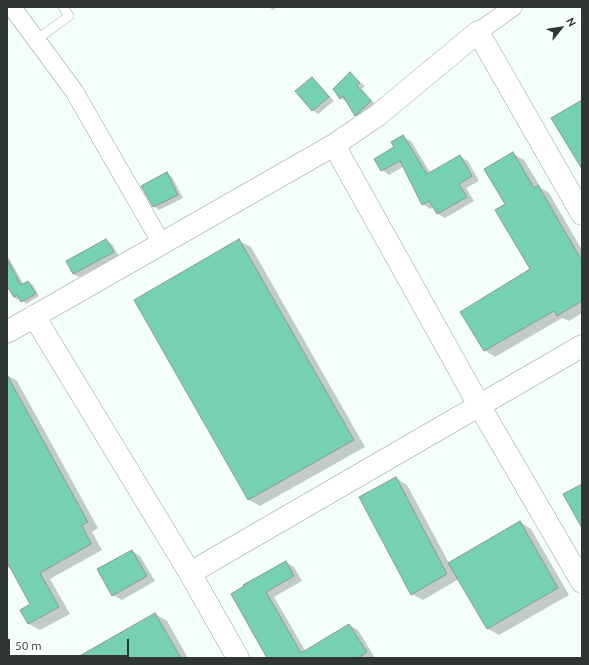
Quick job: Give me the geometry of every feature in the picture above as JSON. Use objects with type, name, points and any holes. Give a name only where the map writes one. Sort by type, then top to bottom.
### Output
[{"type":"street","points":[[12,7],[74,91],[162,244]]},
{"type":"street","points":[[7,332],[334,145],[378,115],[478,32],[513,7]]},
{"type":"street","points":[[478,32],[582,214]]},
{"type":"street","points":[[334,145],[479,405],[582,582]]},
{"type":"street","points":[[34,316],[190,573],[238,658]]},
{"type":"street","points":[[190,573],[582,346]]},
{"type":"lane","points":[[36,40],[69,16],[63,7]]},
{"type":"building","points":[[350,72],[360,83],[356,85],[371,101],[355,116],[343,96],[340,99],[333,89]]},
{"type":"building","points":[[312,77],[329,97],[312,111],[295,91]]},
{"type":"building","points":[[582,100],[582,169],[551,118]]},
{"type":"building","points":[[403,135],[427,174],[460,155],[472,176],[459,184],[467,197],[437,214],[429,201],[422,205],[400,161],[381,171],[374,159],[394,147],[391,142]]},
{"type":"building","points":[[513,152],[534,188],[538,185],[582,261],[582,301],[557,316],[554,311],[484,351],[460,312],[530,269],[495,210],[505,204],[484,169]]},
{"type":"building","points":[[167,172],[178,195],[153,207],[141,186]]},
{"type":"building","points":[[106,239],[114,252],[73,274],[66,261]]},
{"type":"building","points":[[239,239],[354,440],[248,500],[134,300]]},
{"type":"building","points":[[7,259],[21,285],[28,281],[36,294],[21,302],[17,295],[14,297],[7,286]]},
{"type":"building","points":[[7,375],[88,522],[82,525],[91,544],[40,573],[59,607],[28,624],[20,610],[30,604],[7,562]]},
{"type":"building","points":[[396,477],[447,574],[411,595],[359,497]]},
{"type":"building","points":[[582,484],[582,528],[563,494]]},
{"type":"building","points":[[520,521],[558,588],[487,629],[448,563]]},
{"type":"building","points":[[132,550],[147,576],[112,596],[97,569]]},
{"type":"building","points":[[286,561],[294,576],[266,592],[301,653],[349,624],[367,652],[358,658],[267,658],[231,594],[244,586],[243,585]]},
{"type":"building","points":[[155,613],[181,658],[76,658]]}]
